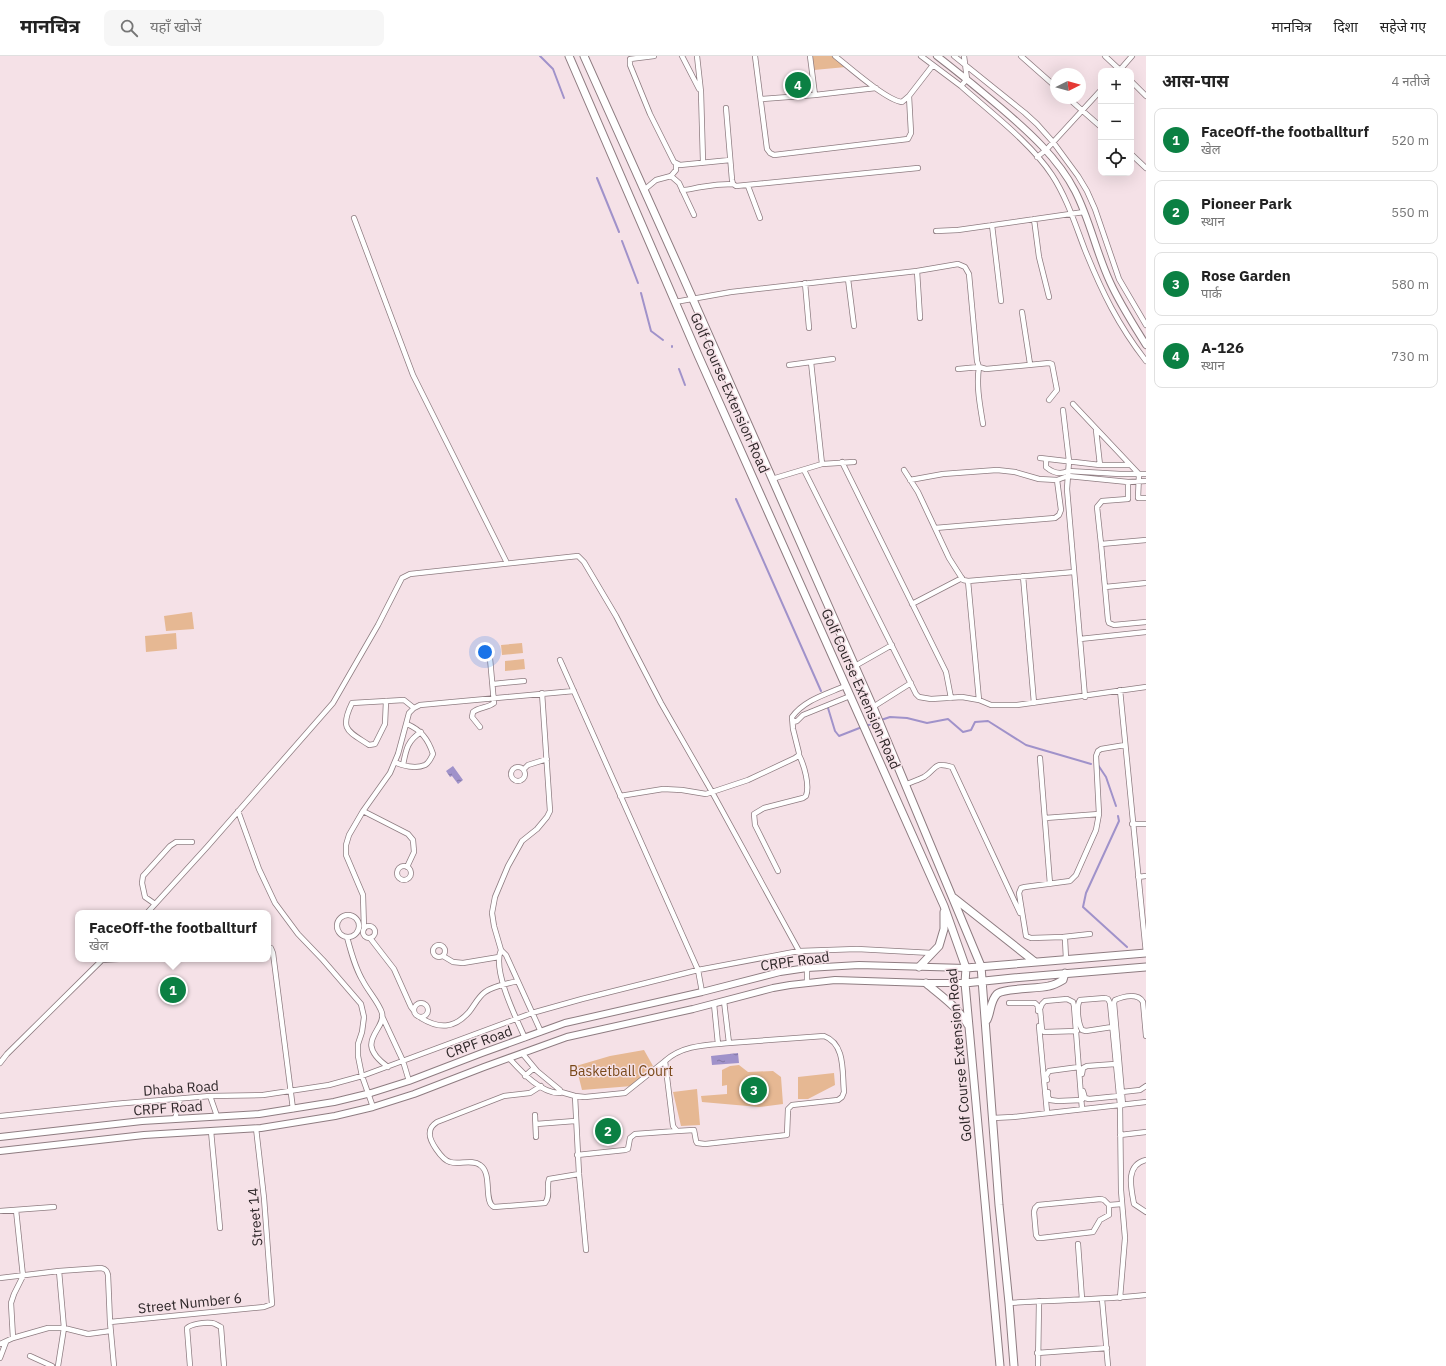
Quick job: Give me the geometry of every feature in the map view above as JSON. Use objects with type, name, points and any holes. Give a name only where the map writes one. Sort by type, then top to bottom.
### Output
[{"type":"main road","name":"Golf Course Extension Road","points":[[569,56],[675,302],[944,906],[966,968],[966,983],[1000,1366]]},
{"type":"main road","name":"Golf Course Extension Road","points":[[584,56],[873,707],[981,966],[999,1205],[1014,1366]]},
{"type":"main road","points":[[905,817],[916,811]]},
{"type":"main road","points":[[953,896],[1035,962]]},
{"type":"main road","points":[[919,967],[939,946],[944,930],[944,906]]},
{"type":"main road","points":[[966,968],[1146,953]]},
{"type":"main road","points":[[966,983],[1146,967]]},
{"type":"main road","points":[[985,1023],[988,1020],[992,1001],[999,993],[1051,986],[1063,980],[1065,974]]},
{"type":"main road","points":[[926,984],[952,1005],[963,1017],[970,1028]]},
{"type":"street","points":[[644,190],[656,180],[671,176],[676,170],[676,164],[638,86],[630,65],[631,57],[654,56]]},
{"type":"street","points":[[682,56],[701,92]]},
{"type":"street","points":[[697,56],[701,92],[703,162]]},
{"type":"street","points":[[756,56],[767,149],[774,155],[908,139],[912,133],[909,96]]},
{"type":"street","points":[[810,56],[815,95]]},
{"type":"street","points":[[834,56],[876,88],[902,102],[909,96],[933,65]]},
{"type":"street","points":[[921,56],[961,86],[999,120],[1037,157],[1052,175],[1068,204],[1104,296],[1128,338],[1146,361]]},
{"type":"street","points":[[937,56],[967,78],[1025,128],[1046,150],[1064,174],[1075,191],[1084,212],[1109,281],[1126,313],[1146,345]]},
{"type":"street","points":[[954,56],[1025,113],[1053,142],[1078,176],[1095,209],[1119,279],[1146,324]]},
{"type":"street","points":[[961,86],[967,78],[964,56]]},
{"type":"street","points":[[1021,56],[1050,82]]},
{"type":"street","points":[[1105,56],[1117,68]]},
{"type":"street","points":[[1122,68],[1132,56]]},
{"type":"street","points":[[1134,84],[1146,96]]},
{"type":"street","points":[[761,99],[876,88]]},
{"type":"street","points":[[1037,157],[1046,150],[1098,93]]},
{"type":"street","points":[[1075,104],[1098,124]]},
{"type":"street","points":[[726,108],[733,184]]},
{"type":"street","points":[[1134,157],[1146,168]]},
{"type":"street","points":[[676,164],[680,165],[730,160]]},
{"type":"street","points":[[682,190],[691,190],[710,185],[733,184],[736,186],[748,186],[918,168]]},
{"type":"street","points":[[671,176],[679,183],[694,215]]},
{"type":"street","points":[[748,186],[760,218]]},
{"type":"street","points":[[936,231],[1034,220],[1084,212]]},
{"type":"street","points":[[354,218],[413,375],[507,564]]},
{"type":"street","points":[[1034,220],[1039,257],[1049,296]]},
{"type":"street","points":[[992,225],[1001,301]]},
{"type":"street","points":[[675,302],[692,298],[805,283],[916,271],[958,264],[965,267],[969,274],[977,361],[980,367],[977,377],[977,388],[983,424]]},
{"type":"street","points":[[916,271],[920,318]]},
{"type":"street","points":[[848,279],[854,326]]},
{"type":"street","points":[[805,283],[809,328]]},
{"type":"street","points":[[1022,312],[1030,364]]},
{"type":"street","points":[[789,365],[833,358]]},
{"type":"street","points":[[811,362],[822,464]]},
{"type":"street","points":[[958,369],[980,367],[986,369],[1030,364],[1052,364],[1057,390],[1049,400]]},
{"type":"street","points":[[1073,404],[1139,474]]},
{"type":"street","points":[[1063,410],[1069,462],[1067,489],[1085,697]]},
{"type":"street","points":[[1096,430],[1100,465]]},
{"type":"street","points":[[1040,458],[1100,465],[1130,465]]},
{"type":"street","points":[[1046,459],[1046,467],[1053,472],[1063,474],[1146,474]]},
{"type":"street","points":[[842,462],[946,672],[951,698]]},
{"type":"street","points":[[772,479],[822,464],[854,462]]},
{"type":"street","points":[[804,470],[919,697],[931,699],[962,697],[979,700],[991,705],[1002,706],[1085,697],[1120,690],[1146,687]]},
{"type":"street","points":[[904,470],[918,492],[949,558],[962,578],[968,581],[1074,572]]},
{"type":"street","points":[[910,480],[943,474],[997,470],[1016,472],[1039,479],[1057,480],[1068,474],[1128,482],[1146,481]]},
{"type":"street","points":[[1138,498],[1139,474]]},
{"type":"street","points":[[935,528],[1055,518],[1059,515],[1061,510],[1057,480]]},
{"type":"street","points":[[1128,482],[1128,499]]},
{"type":"street","points":[[1146,498],[1102,501],[1098,503],[1097,507],[1109,623],[1114,625],[1146,622]]},
{"type":"street","points":[[1101,544],[1146,540]]},
{"type":"street","points":[[150,910],[333,704],[378,625],[402,578],[410,574],[578,556],[581,558],[616,616],[661,703],[712,792],[799,952],[807,968],[807,982]]},
{"type":"street","points":[[1023,576],[1034,703]]},
{"type":"street","points":[[912,604],[962,578]]},
{"type":"street","points":[[968,581],[979,700]]},
{"type":"street","points":[[1105,587],[1146,583]]},
{"type":"street","points":[[1080,639],[1146,632]]},
{"type":"street","points":[[854,666],[892,645]]},
{"type":"street","points":[[480,727],[472,717],[473,712],[476,709],[494,703],[489,647]]},
{"type":"street","points":[[560,660],[698,970],[702,992]]},
{"type":"street","points":[[492,684],[524,681]]},
{"type":"street","points":[[873,707],[911,683]]},
{"type":"street","points":[[778,871],[755,825],[754,814],[764,808],[806,796],[807,785],[804,768],[799,755],[792,717],[797,710],[805,704],[845,686]]},
{"type":"street","points":[[1120,690],[1124,745],[1145,932],[1146,953]]},
{"type":"street","points":[[517,980],[484,992],[469,1012],[456,1022],[443,1026],[437,1026],[417,1016],[411,1007],[394,969],[370,938],[366,937],[364,934],[363,895],[345,850],[349,835],[363,811],[390,773],[395,762],[409,713],[414,708],[420,705],[574,691]]},
{"type":"street","points":[[541,1032],[506,955],[501,950],[494,926],[493,905],[501,879],[522,842],[537,829],[550,811],[542,693]]},
{"type":"street","points":[[793,722],[798,721],[803,715],[813,710],[850,696]]},
{"type":"street","points":[[386,701],[386,724],[375,744],[369,745],[348,731],[346,727],[346,716],[352,703],[386,701],[404,700],[414,708]]},
{"type":"street","points":[[395,762],[403,765],[425,765],[433,754],[418,728],[407,724]]},
{"type":"street","points":[[403,765],[407,746],[411,739],[421,732]]},
{"type":"street","points":[[1090,934],[1063,937],[1028,938],[1025,932],[1019,893],[1021,888],[1025,886],[1070,881],[1076,875],[1096,830],[1099,814],[1096,756],[1098,751],[1101,749],[1124,745]]},
{"type":"street","points":[[620,796],[663,789],[682,790],[700,794],[712,792],[748,780],[799,755]]},
{"type":"street","points":[[1040,758],[1050,884]]},
{"type":"street","points":[[524,769],[528,765],[547,759]]},
{"type":"street","points":[[905,785],[924,776],[937,765],[943,764],[952,767],[1023,918]]},
{"type":"street","points":[[238,811],[258,869],[275,903],[298,934],[361,1004],[364,1013],[364,1021],[357,1046],[358,1056],[362,1076],[373,1107]]},
{"type":"street","points":[[363,811],[408,834],[414,840],[414,852],[407,867]]},
{"type":"street","points":[[1045,818],[1099,814]]},
{"type":"street","points":[[1132,824],[1146,824]]},
{"type":"street","points":[[155,904],[145,897],[142,883],[143,876],[170,846],[176,842],[192,842]]},
{"type":"street","points":[[1138,877],[1146,876]]},
{"type":"street","points":[[347,937],[355,934],[358,927],[355,919],[348,916],[340,919],[337,926],[340,934],[347,937],[359,974],[382,1015],[403,1061],[409,1081]]},
{"type":"street","points":[[364,929],[369,926],[374,929],[374,934],[370,938]]},
{"type":"street","points":[[1063,937],[1065,939],[1066,959]]},
{"type":"street","points":[[271,948],[273,953],[292,1109]]},
{"type":"street","name":"Dhaba Road","points":[[0,1116],[114,1104],[210,1096],[263,1094],[329,1085],[388,1067],[532,1013],[698,970],[799,952],[856,949],[932,953]]},
{"type":"street","points":[[501,950],[499,957],[500,970],[504,985],[524,1038]]},
{"type":"street","points":[[443,956],[453,962],[463,963],[499,957]]},
{"type":"street","points":[[0,1064],[7,1054],[100,962]]},
{"type":"street","name":"CRPF Road","points":[[0,1137],[127,1122],[259,1114],[334,1102],[368,1094],[409,1081],[565,1023],[702,992],[780,972],[807,968],[859,965],[966,968]]},
{"type":"street","points":[[0,1151],[144,1135],[256,1128],[335,1116],[373,1107],[422,1091],[568,1037],[593,1030],[714,1004],[772,988],[807,982],[835,980],[926,984],[966,983]]},
{"type":"street","points":[[1120,1298],[1125,1238],[1121,1190],[1121,1105],[1115,1029],[1115,1000],[1134,996],[1141,999],[1143,1002],[1146,1036]]},
{"type":"street","points":[[1112,1027],[1086,1031],[1082,1030],[1080,1027],[1078,1007],[1080,1000],[1105,998],[1108,999],[1110,1003],[1112,1027],[1115,1064],[1120,1094]]},
{"type":"street","points":[[1077,1031],[1044,1032],[1042,1030],[1040,1009],[1042,1004],[1045,1001],[1067,1000],[1072,1001],[1074,1006],[1077,1031],[1082,1110]]},
{"type":"street","points":[[724,1001],[729,1042]]},
{"type":"street","points":[[1009,1003],[1032,1002],[1038,1006],[1046,1112]]},
{"type":"street","points":[[414,1011],[415,1006],[419,1004],[426,1005],[428,1012],[426,1016],[421,1018]]},
{"type":"street","points":[[714,1004],[718,1044]]},
{"type":"street","points":[[382,1015],[371,1044],[374,1053],[388,1067]]},
{"type":"street","points":[[509,1058],[525,1076],[557,1094],[561,1092],[575,1096],[597,1096],[625,1093],[665,1061],[681,1051],[691,1047],[729,1042],[824,1036],[831,1038],[840,1053],[844,1092],[842,1097],[838,1100],[792,1105],[788,1109],[787,1135],[705,1144],[696,1142],[694,1130],[635,1134],[630,1138],[628,1149],[577,1155]]},
{"type":"street","points":[[522,1053],[534,1068],[561,1092]]},
{"type":"street","points":[[665,1061],[672,1122],[677,1131]]},
{"type":"street","points":[[1115,1064],[1087,1066],[1083,1068],[1082,1072],[1085,1098],[1089,1099],[1120,1094],[1140,1090],[1146,1086]]},
{"type":"street","points":[[525,1076],[534,1068]]},
{"type":"street","points":[[1079,1068],[1049,1071],[1046,1076],[1048,1097],[1050,1100],[1082,1100]]},
{"type":"street","points":[[416,1078],[422,1091]]},
{"type":"street","points":[[541,1086],[530,1093],[504,1096],[437,1122],[430,1129],[431,1140],[438,1152],[447,1161],[457,1163],[476,1162],[483,1167],[486,1173],[490,1203],[494,1207],[545,1203],[548,1200],[549,1178],[578,1174]]},
{"type":"street","points":[[210,1096],[217,1116]]},
{"type":"street","points":[[575,1096],[578,1174],[586,1250]]},
{"type":"street","points":[[175,1119],[180,1099]]},
{"type":"street","points":[[993,1118],[1013,1117],[1046,1112],[1082,1110],[1146,1102]]},
{"type":"street","points":[[535,1115],[536,1137]]},
{"type":"street","points":[[536,1124],[575,1121]]},
{"type":"street","name":"Street 14","points":[[256,1128],[265,1205],[272,1304]]},
{"type":"street","points":[[212,1131],[220,1228]]},
{"type":"street","points":[[1120,1135],[1146,1132]]},
{"type":"street","points":[[1146,1160],[1138,1162],[1134,1168],[1131,1178],[1131,1189],[1134,1204],[1146,1212]]},
{"type":"street","points":[[1121,1190],[1131,1189]]},
{"type":"street","points":[[1109,1205],[1109,1215],[1100,1220],[1093,1232],[1042,1238],[1038,1238],[1036,1235],[1034,1212],[1038,1205],[1101,1199],[1109,1205],[1122,1204]]},
{"type":"street","points":[[0,1211],[54,1207]]},
{"type":"street","points":[[13,1338],[11,1303],[23,1276],[16,1210]]},
{"type":"street","points":[[1078,1244],[1082,1299]]},
{"type":"street","points":[[0,1278],[58,1271],[101,1268],[107,1272],[110,1331],[114,1366]]},
{"type":"street","points":[[58,1271],[64,1328],[58,1366]]},
{"type":"street","points":[[1009,1303],[1082,1299],[1102,1300],[1146,1295]]},
{"type":"street","points":[[1102,1300],[1108,1366]]},
{"type":"street","points":[[1038,1366],[1039,1301]]},
{"type":"street","name":"Street Number 6","points":[[110,1322],[264,1307],[272,1304]]},
{"type":"street","points":[[190,1366],[188,1326],[213,1323],[221,1327],[224,1366]]},
{"type":"street","points":[[0,1344],[13,1338],[48,1328],[64,1328],[88,1334],[110,1331]]},
{"type":"street","points":[[0,1358],[6,1342]]},
{"type":"street","points":[[1037,1353],[1107,1348]]},
{"type":"street","points":[[30,1356],[52,1366]]},
{"type":"green space","points":[[812,56],[832,56],[846,67],[814,70]]},
{"type":"green space","points":[[192,612],[194,629],[166,631],[164,616]]},
{"type":"green space","points":[[176,633],[177,649],[146,652],[145,636]]},
{"type":"green space","points":[[522,643],[523,653],[502,655],[501,645]]},
{"type":"green space","points":[[524,659],[525,669],[505,671],[505,661]]},
{"type":"green space","name":"Basketball Court","points":[[644,1050],[653,1066],[632,1086],[582,1090],[576,1066],[610,1056]]},
{"type":"green space","points":[[739,1065],[748,1072],[773,1071],[781,1077],[783,1104],[759,1107],[702,1102],[701,1096],[727,1094],[727,1085],[722,1086],[722,1070],[730,1066]]},
{"type":"green space","points":[[834,1073],[835,1085],[808,1099],[798,1099],[798,1077]]},
{"type":"green space","points":[[697,1089],[700,1125],[681,1126],[673,1092]]},
{"type":"water","points":[[453,766],[463,780],[458,784],[446,771]]},
{"type":"water","points":[[738,1053],[739,1063],[712,1065],[711,1056]]},
{"type":"waterway","points":[[540,56],[553,69],[564,98]]},
{"type":"waterway","points":[[597,178],[619,232]]},
{"type":"waterway","points":[[622,241],[638,283]]},
{"type":"waterway","points":[[641,293],[651,331],[663,340]]},
{"type":"waterway","points":[[679,369],[685,385]]},
{"type":"waterway","points":[[736,499],[821,691]]},
{"type":"waterway","points":[[828,708],[835,731],[839,736],[862,727]]},
{"type":"waterway","points":[[881,720],[890,717],[907,718],[927,723],[948,719],[963,732],[971,730],[975,722],[988,721],[1026,745],[1091,764]]},
{"type":"waterway","points":[[866,726],[877,722]]},
{"type":"waterway","points":[[1098,765],[1106,777],[1116,806]]},
{"type":"waterway","points":[[1118,816],[1119,821],[1086,893],[1083,907],[1127,947]]},
{"type":"place","name":"A-126","points":[[798,85]]},
{"type":"place","name":"FaceOff-the footballturf","points":[[173,990]]},
{"type":"place","name":"Rose Garden","points":[[754,1090]]},
{"type":"place","name":"Pioneer Park","points":[[608,1131]]}]
